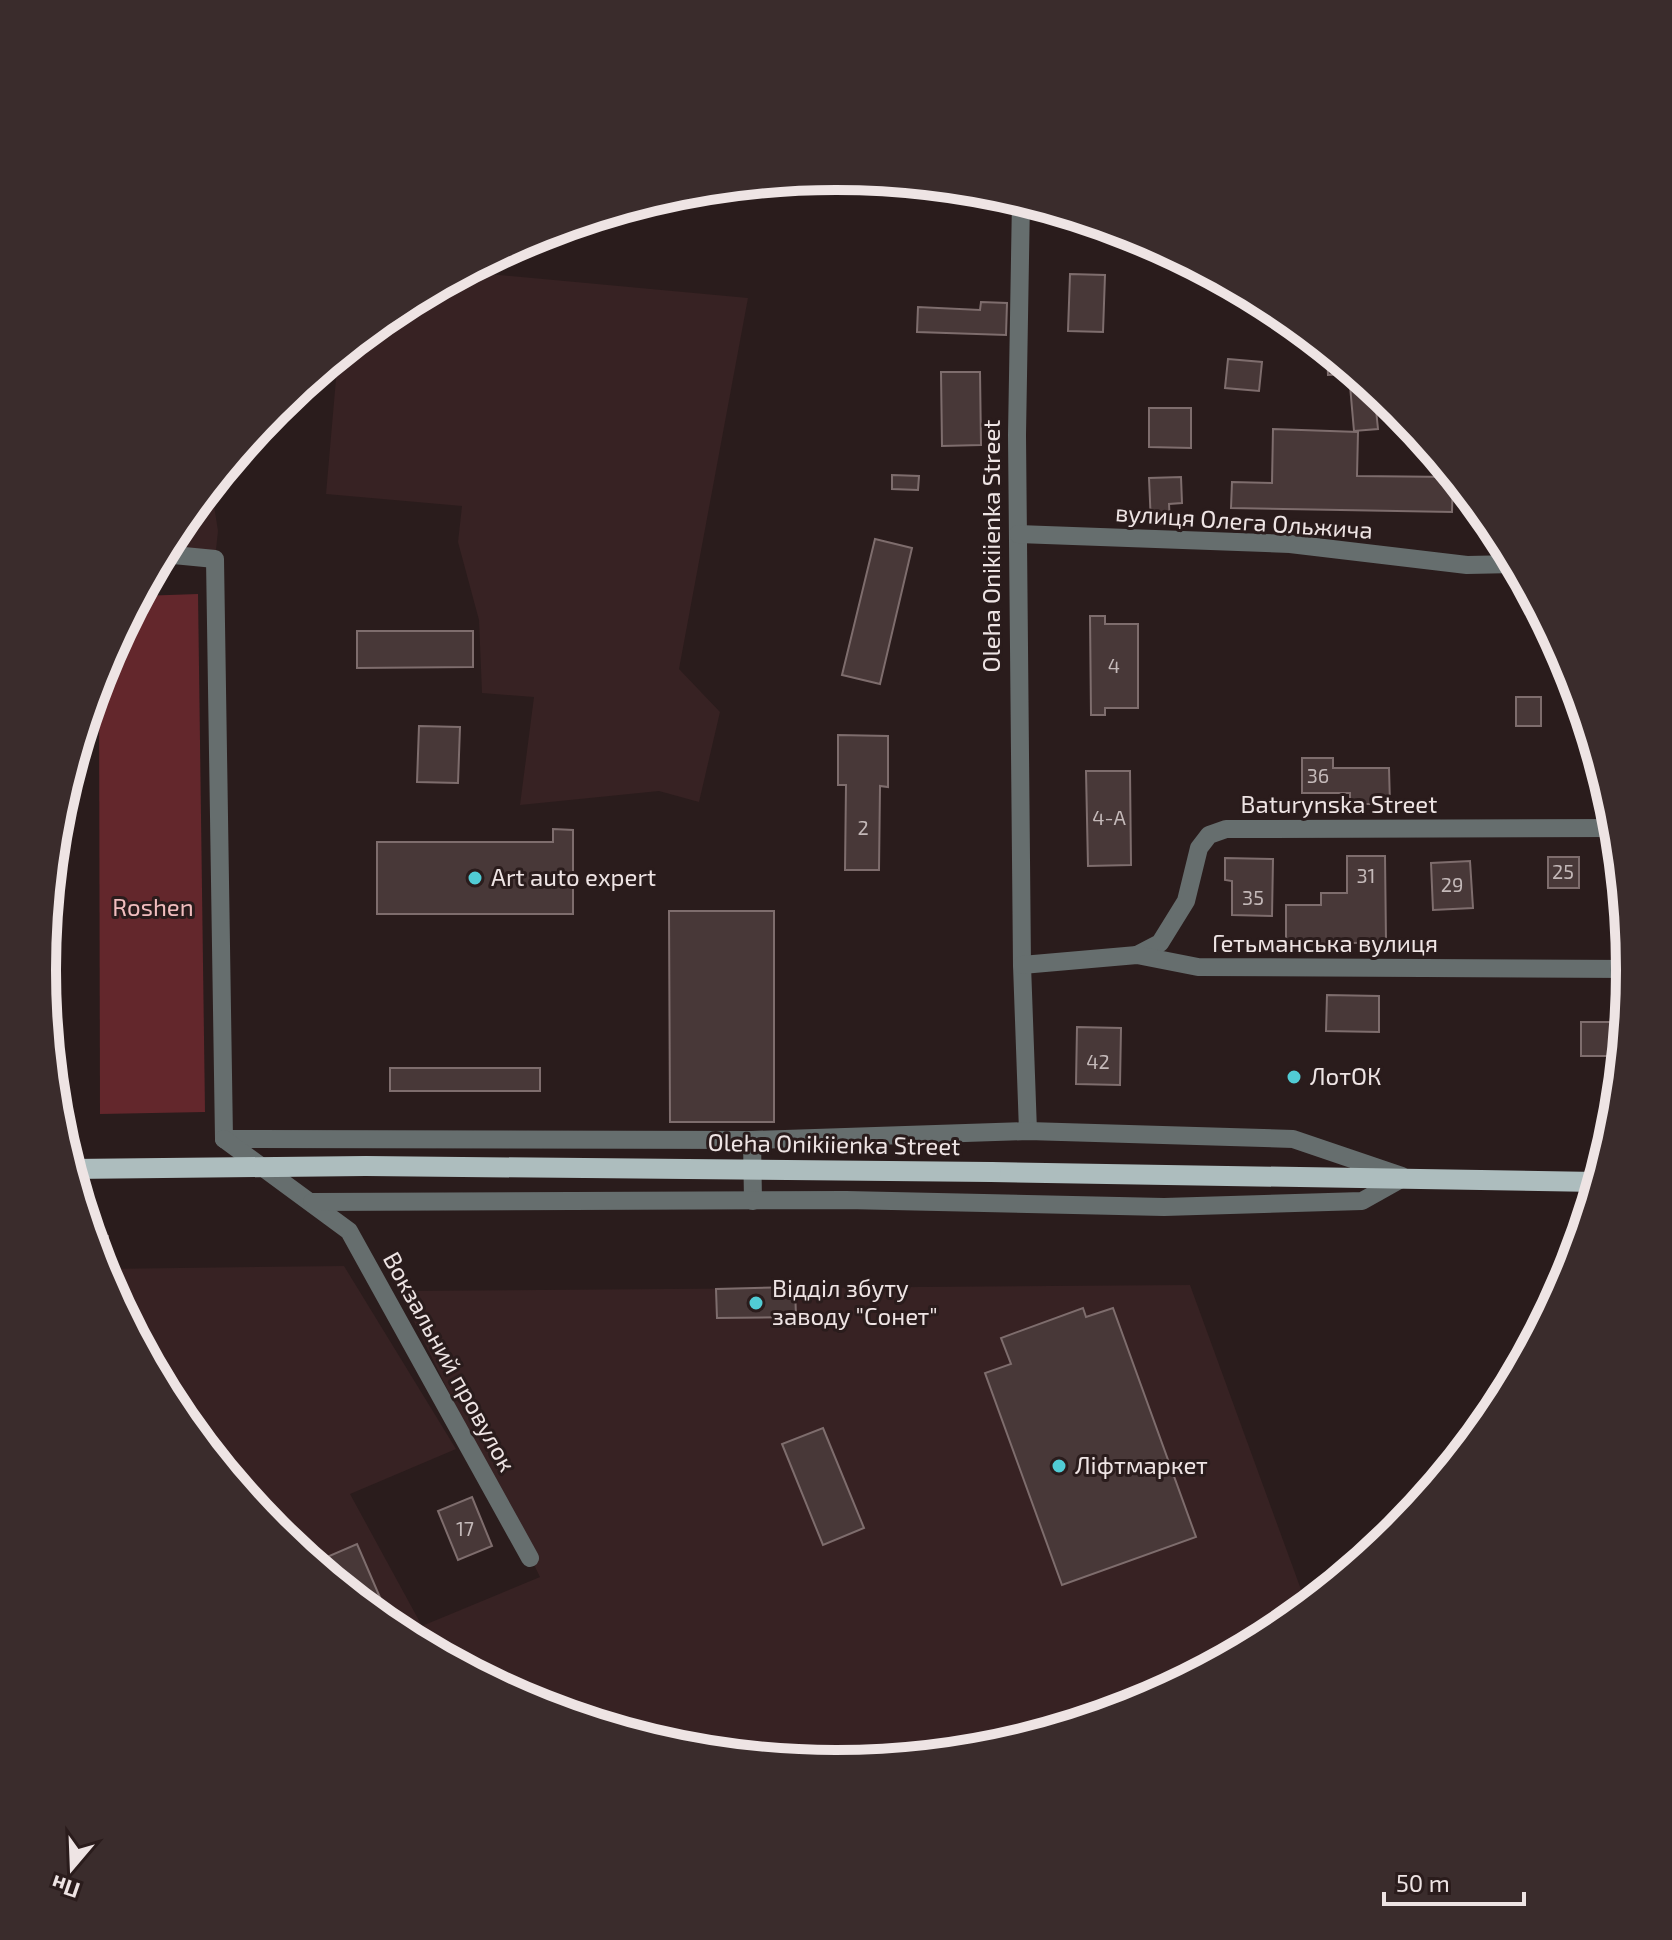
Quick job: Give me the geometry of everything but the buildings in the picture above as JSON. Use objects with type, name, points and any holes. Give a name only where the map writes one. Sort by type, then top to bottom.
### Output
[{"type":"main road","name":"Oleha Onikiienka Street","points":[[82,1169],[366,1166],[1586,1182]]},
{"type":"street","name":"Oleha Onikiienka Street","points":[[1021,213],[1018,534],[1022,965],[1028,1131]]},
{"type":"street","name":"вулиця Олега Ольжича","points":[[1018,534],[1290,544],[1467,565],[1501,564]]},
{"type":"street","points":[[176,555],[215,559],[224,1139],[752,1140],[1028,1131],[1293,1139],[1404,1177]]},
{"type":"street","name":"Baturynska Street","points":[[1137,955],[1160,943],[1186,901],[1199,848],[1209,835],[1226,829],[1603,828]]},
{"type":"street","name":"Гетьманська вулиця","points":[[1022,965],[1137,955],[1198,967],[1616,969]]},
{"type":"street","name":"Вокзальний провулок","points":[[224,1139],[349,1231],[530,1558]]},
{"type":"street","points":[[752,1140],[753,1201]]},
{"type":"street","points":[[312,1202],[846,1200],[1164,1207],[1362,1201],[1404,1177]]},
{"type":"shaded area","points":[[484,274],[748,298],[679,669],[720,712],[699,802],[659,791],[520,805],[534,697],[482,693],[479,620],[458,542],[462,506],[326,494],[337,372],[403,321]]},
{"type":"shaded area","points":[[213,500],[218,531],[215,559],[176,555]]},
{"type":"shaded area","points":[[344,1266],[456,1449],[350,1494],[422,1626],[540,1577],[399,1291],[1190,1285],[1303,1595],[1226,1645],[1134,1691],[1087,1709],[988,1735],[938,1743],[836,1750],[734,1743],[634,1723],[585,1709],[491,1670],[403,1619],[322,1556],[284,1522],[217,1445],[161,1360],[115,1269]]},
{"type":"green space","name":"Roshen","points":[[198,594],[205,1112],[100,1114],[99,714],[136,625],[152,596]]},
{"type":"place","name":"Art auto expert","points":[[475,878]]},
{"type":"place","name":"ЛотОК","points":[[1294,1077]]},
{"type":"place","name":"Відділ збуту заводу \"Сонет\"","points":[[756,1303]]},
{"type":"place","name":"Ліфтмаркет","points":[[1059,1466]]}]
